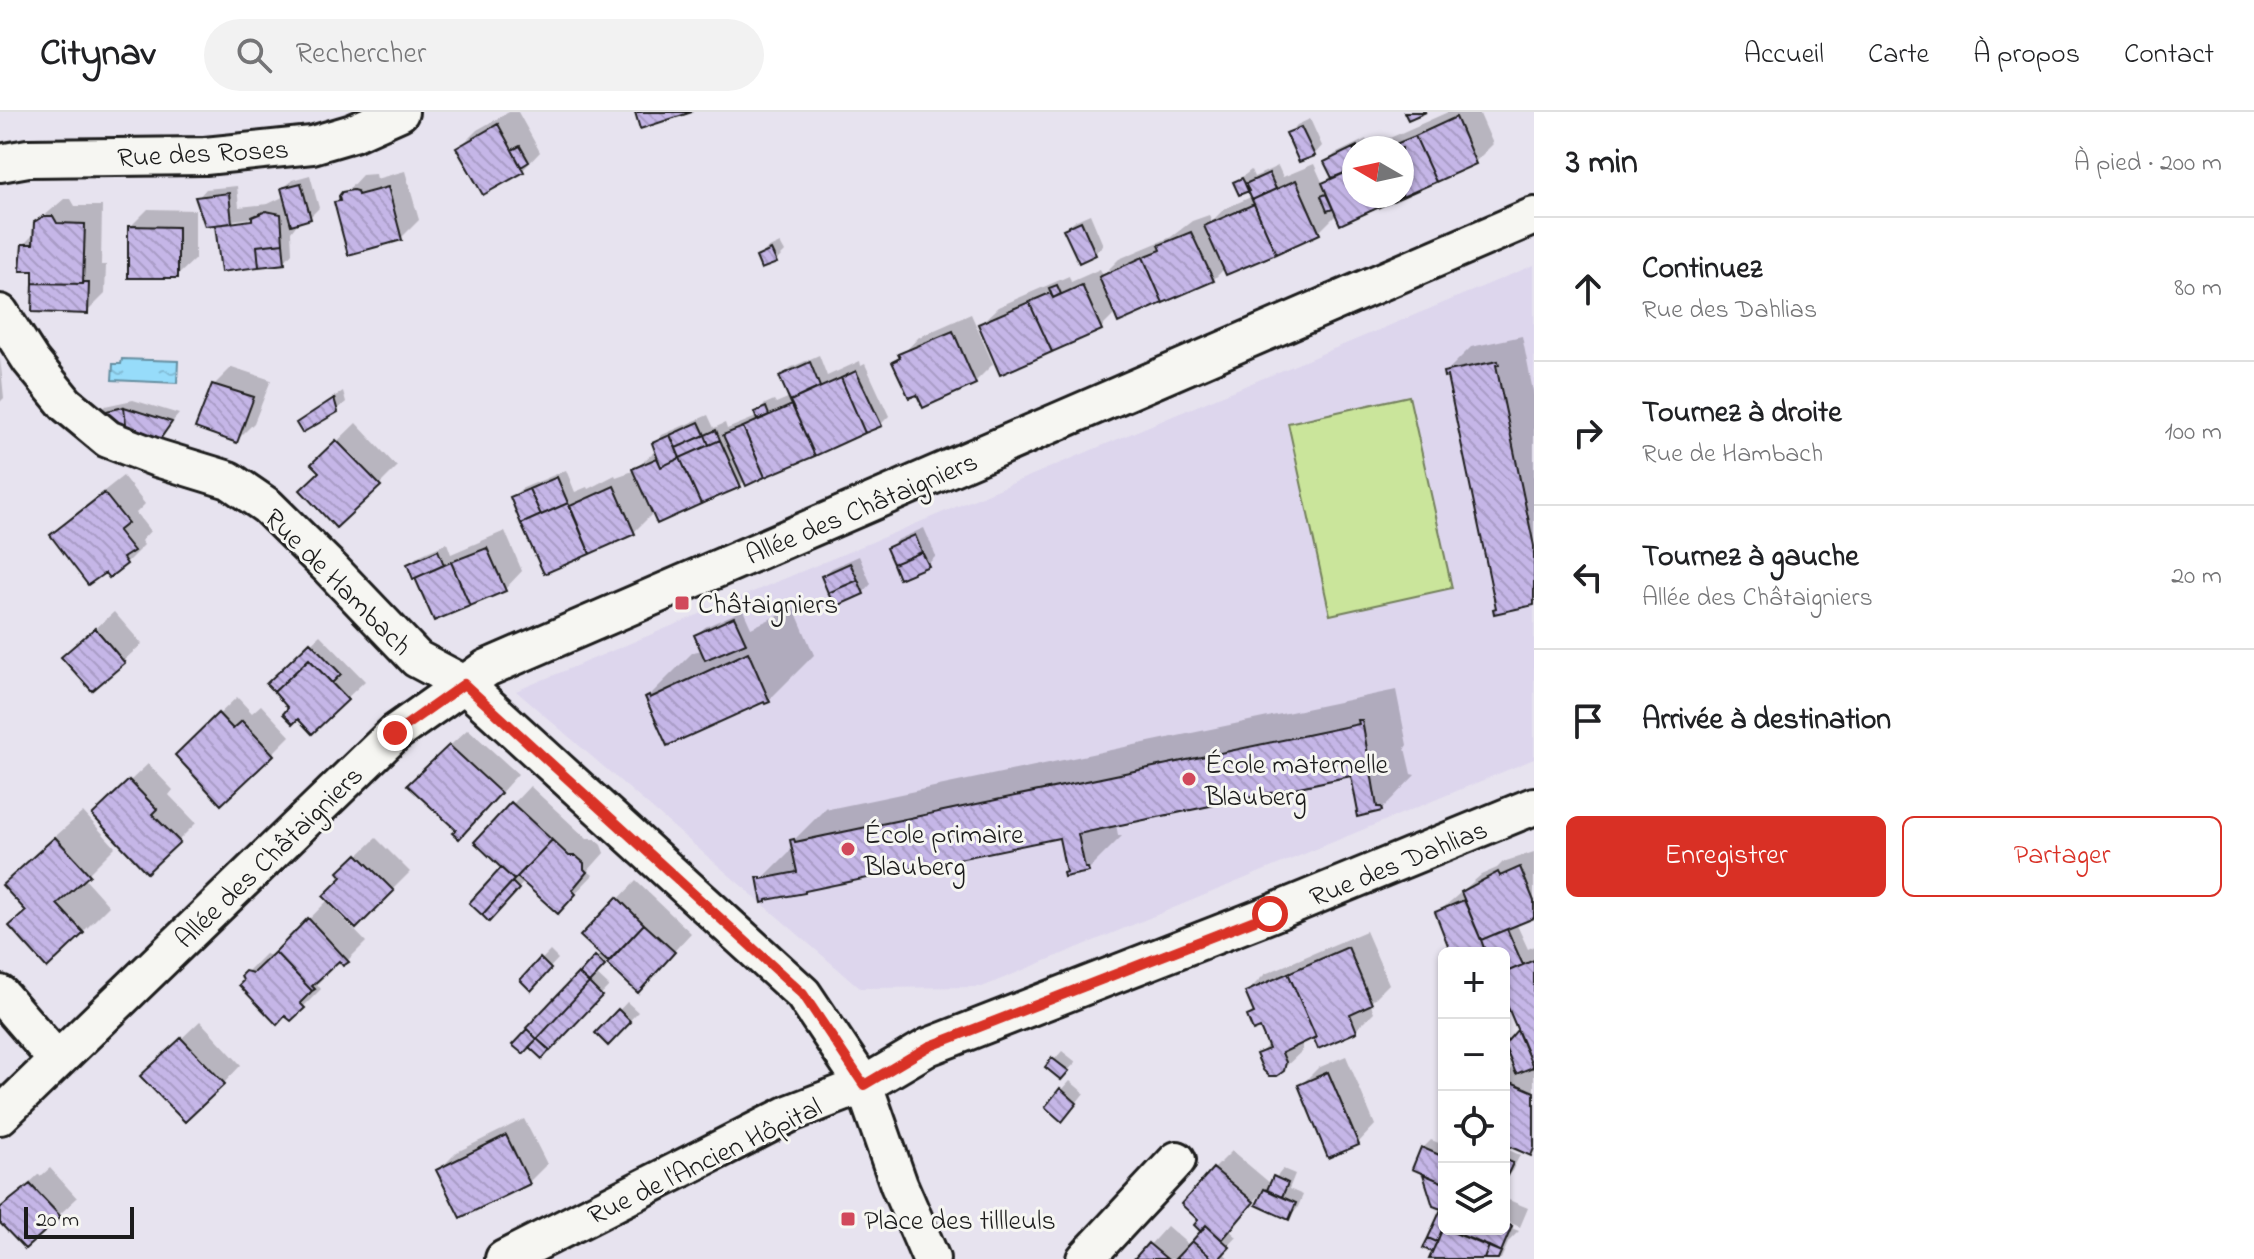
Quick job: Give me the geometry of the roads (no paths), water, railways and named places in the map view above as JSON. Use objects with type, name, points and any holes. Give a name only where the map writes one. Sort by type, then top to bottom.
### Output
[{"type":"street","name":"Rue des Roses","points":[[0,163],[28,158],[205,156],[312,145],[353,133],[400,112]]},
{"type":"street","name":"Allée des Châtaigniers","points":[[0,1116],[395,733],[487,668],[1534,216]]},
{"type":"street","name":"Rue de Hambach","points":[[0,313],[31,361],[66,404],[108,439],[229,480],[267,506],[417,659],[464,684],[803,994],[864,1085],[899,1185],[931,1259]]},
{"type":"street","name":"Rue des Dahlias","points":[[864,1085],[928,1047],[1270,914],[1534,806]]},
{"type":"street","points":[[0,994],[56,1059]]},
{"type":"street","name":"Rue de l'Ancien Hôpital","points":[[504,1259],[791,1113],[864,1085]]},
{"type":"street","points":[[1085,1259],[1177,1160]]},
{"type":"water","points":[[122,359],[178,361],[177,383],[112,380],[113,364],[121,364]]},
{"type":"place","name":"Châtaigniers","points":[[682,603]]},
{"type":"place","name":"École maternelle Blauberg","points":[[1189,779]]},
{"type":"place","name":"École primaire Blauberg","points":[[848,849]]},
{"type":"place","name":"Place des tillleuls","points":[[848,1219]]}]
